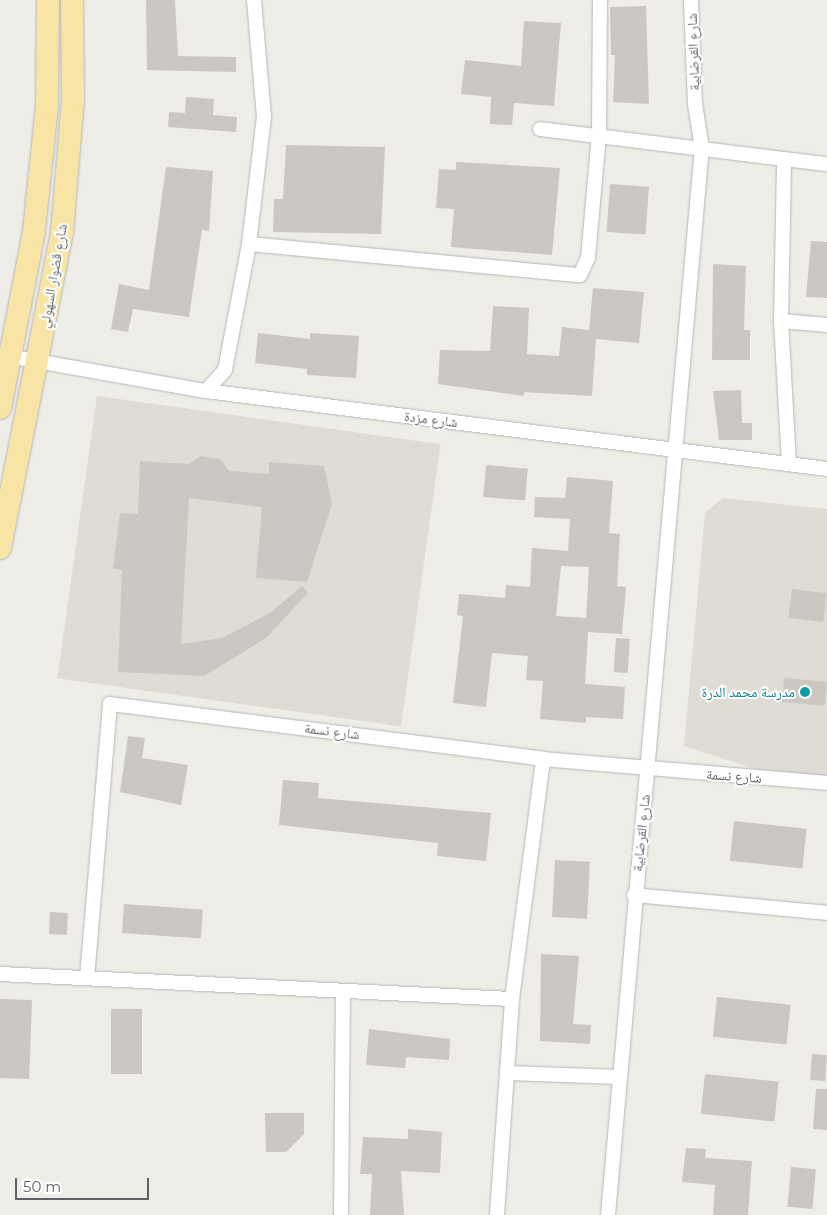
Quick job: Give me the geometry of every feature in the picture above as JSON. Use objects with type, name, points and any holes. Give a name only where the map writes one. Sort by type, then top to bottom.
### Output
[{"type":"highway","points":[[0,408],[5,356],[36,214],[47,106],[48,0]]},
{"type":"highway","name":"شارع قضوار السهولي","points":[[0,548],[68,181],[73,100],[72,0]]},
{"type":"street","points":[[206,391],[225,370],[249,244],[264,117],[254,0]]},
{"type":"street","points":[[249,244],[580,274],[588,258],[599,135],[600,0]]},
{"type":"street","name":"شارع القرضابية","points":[[608,1215],[634,896],[648,769],[672,450],[702,148],[695,104],[691,0]]},
{"type":"street","points":[[540,129],[827,164]]},
{"type":"street","points":[[784,158],[781,321],[789,464]]},
{"type":"street","points":[[781,321],[827,325]]},
{"type":"street","name":"شارع مزدة","points":[[5,356],[206,391],[827,469]]},
{"type":"street","name":"شارع نسمة","points":[[87,978],[110,704],[543,759],[827,783]]},
{"type":"street","points":[[496,1215],[512,999],[543,759]]},
{"type":"street","points":[[634,896],[827,913]]},
{"type":"street","points":[[0,974],[512,999]]},
{"type":"street","points":[[341,1215],[344,991]]},
{"type":"street","points":[[508,1073],[618,1077]]},
{"type":"shaded area","points":[[97,396],[441,444],[401,727],[57,678]]},
{"type":"shaded area","points":[[723,498],[827,509],[827,777],[756,769],[684,746],[705,513]]},
{"type":"building","points":[[146,0],[175,0],[178,56],[236,57],[236,72],[147,70]]},
{"type":"building","points":[[646,6],[649,104],[613,102],[615,55],[611,55],[610,7]]},
{"type":"building","points":[[524,21],[561,23],[554,106],[514,103],[512,125],[490,124],[491,97],[461,94],[465,60],[521,66]]},
{"type":"building","points":[[186,97],[214,99],[213,115],[237,117],[236,132],[168,127],[169,112],[185,113]]},
{"type":"building","points":[[286,145],[385,147],[381,234],[273,232],[274,199],[283,199]]},
{"type":"building","points":[[456,162],[560,168],[552,255],[451,247],[454,209],[436,208],[439,169],[456,170]]},
{"type":"building","points":[[166,167],[213,171],[209,231],[202,230],[189,317],[133,309],[128,332],[111,329],[119,284],[149,290]]},
{"type":"building","points":[[610,184],[649,187],[646,235],[607,232]]},
{"type":"building","points":[[811,241],[827,242],[827,298],[806,297]]},
{"type":"building","points":[[713,264],[746,266],[744,330],[750,330],[750,360],[712,360]]},
{"type":"building","points":[[593,288],[644,292],[639,343],[596,339],[592,396],[524,392],[524,396],[438,384],[440,350],[490,351],[493,306],[529,308],[527,354],[559,356],[562,327],[589,330]]},
{"type":"building","points":[[258,333],[310,339],[310,333],[359,336],[356,378],[307,375],[307,369],[255,363]]},
{"type":"building","points":[[741,390],[742,423],[752,423],[752,440],[719,440],[713,391]]},
{"type":"building","points":[[201,456],[220,459],[229,471],[269,474],[269,462],[324,466],[332,504],[307,582],[256,578],[262,507],[189,498],[181,644],[222,638],[270,613],[302,586],[308,593],[266,638],[204,676],[118,672],[122,570],[113,568],[120,513],[138,514],[140,461],[188,464]]},
{"type":"building","points":[[486,465],[528,469],[525,501],[483,497]]},
{"type":"building","points":[[567,477],[613,481],[609,533],[620,534],[617,586],[626,587],[622,634],[588,632],[585,684],[625,687],[623,719],[586,717],[586,723],[540,719],[543,681],[526,680],[528,656],[492,653],[486,707],[453,703],[463,616],[457,615],[459,594],[505,598],[506,585],[530,587],[532,548],[568,551],[570,519],[534,517],[535,497],[565,498]],"holes":[[[561,566],[589,567],[586,618],[556,616]]]},
{"type":"building","points":[[792,589],[827,593],[823,622],[788,618]]},
{"type":"building","points":[[616,638],[630,639],[628,673],[614,672]]},
{"type":"building","name":"مدرسة محمد الدرة","points":[[784,678],[827,682],[825,706],[782,702]]},
{"type":"building","points":[[128,736],[145,738],[142,758],[188,765],[181,805],[120,792]]},
{"type":"building","points":[[283,780],[319,783],[318,798],[491,813],[486,861],[437,856],[438,843],[279,825]]},
{"type":"building","points":[[734,821],[807,829],[802,868],[730,861]]},
{"type":"building","points":[[555,860],[590,862],[587,919],[552,917]]},
{"type":"building","points":[[124,904],[203,910],[201,938],[122,933]]},
{"type":"building","points":[[50,912],[68,913],[67,935],[49,934]]},
{"type":"building","points":[[541,954],[579,956],[573,1024],[591,1025],[590,1044],[540,1041]]},
{"type":"building","points":[[717,997],[791,1005],[786,1045],[713,1037]]},
{"type":"building","points":[[0,999],[32,1000],[29,1079],[0,1078]]},
{"type":"building","points":[[111,1009],[142,1009],[142,1074],[111,1074]]},
{"type":"building","points":[[369,1029],[450,1039],[449,1060],[406,1057],[405,1068],[366,1065]]},
{"type":"building","points":[[812,1054],[827,1055],[825,1081],[810,1080]]},
{"type":"building","points":[[705,1074],[779,1082],[774,1122],[701,1114]]},
{"type":"building","points":[[816,1089],[827,1089],[827,1130],[813,1129]]},
{"type":"building","points":[[265,1113],[304,1113],[304,1134],[286,1152],[266,1152]]},
{"type":"building","points":[[408,1129],[442,1132],[440,1173],[401,1171],[404,1215],[370,1215],[372,1174],[360,1174],[363,1137],[408,1139]]},
{"type":"building","points":[[686,1148],[706,1149],[705,1158],[752,1161],[748,1215],[713,1215],[715,1185],[682,1182]]},
{"type":"building","points":[[791,1167],[816,1169],[812,1209],[788,1207]]},
{"type":"place","name":"مدرسة محمد الدرة","points":[[805,692]]}]
